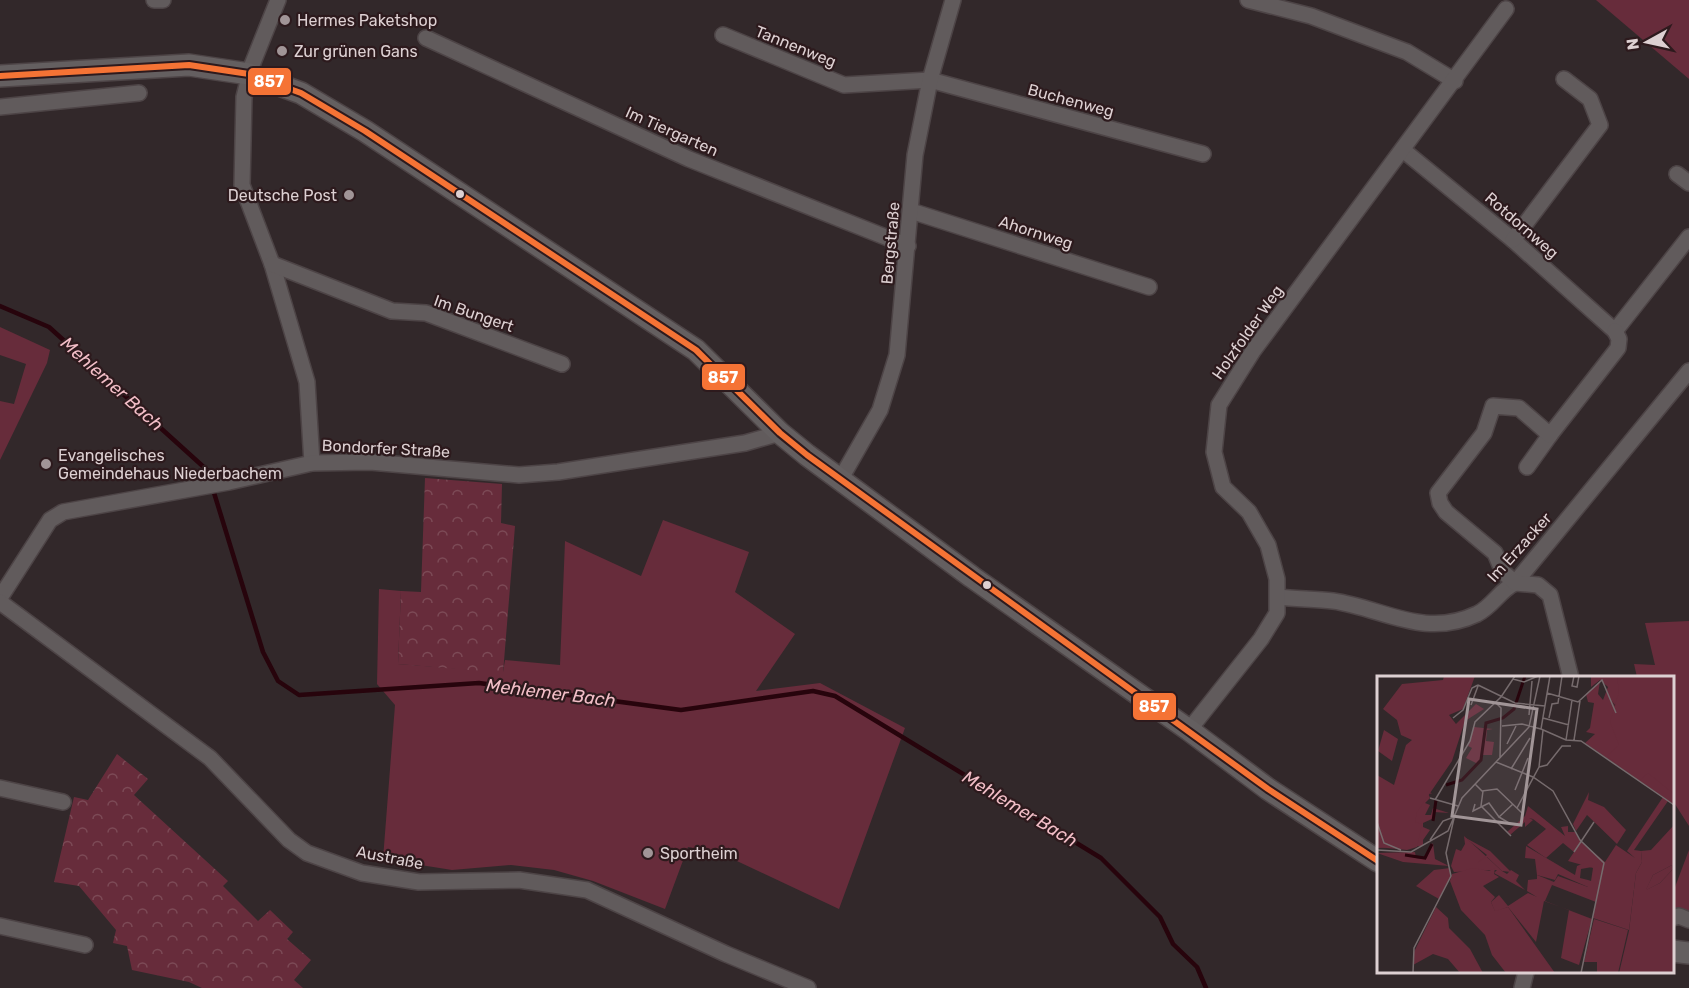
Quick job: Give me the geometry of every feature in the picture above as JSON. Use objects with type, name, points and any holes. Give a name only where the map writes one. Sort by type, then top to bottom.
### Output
[{"type":"main road","points":[[0,76],[179,65],[249,74],[301,93],[365,131],[696,350],[780,433],[840,480],[1268,789],[1377,860]]},
{"type":"main road","points":[[1674,951],[1689,953]]},
{"type":"street","points":[[154,0],[163,0]]},
{"type":"street","points":[[278,0],[249,74],[244,97],[242,185],[272,264],[307,382],[312,463]]},
{"type":"street","name":"Bergstraße","points":[[840,480],[880,410],[897,355],[915,156],[930,81],[953,0]]},
{"type":"street","points":[[1248,0],[1311,16],[1407,52],[1455,81]]},
{"type":"street","name":"Holzfolder Weg","points":[[1189,730],[1261,639],[1277,613],[1278,579],[1268,544],[1249,512],[1223,487],[1214,452],[1219,405],[1253,351],[1455,81],[1506,9]]},
{"type":"street","name":"Tannenweg","points":[[723,35],[844,84],[930,81]]},
{"type":"street","name":"Im Tiergarten","points":[[426,38],[689,159],[908,246]]},
{"type":"street","points":[[1513,240],[1600,125],[1590,99],[1564,79]]},
{"type":"street","name":"Buchenweg","points":[[930,81],[1203,154]]},
{"type":"street","points":[[0,107],[139,93]]},
{"type":"street","name":"Rotdornweg","points":[[1403,150],[1513,240],[1615,331]]},
{"type":"street","name":"Ahornweg","points":[[911,212],[1149,287]]},
{"type":"street","points":[[1527,467],[1618,348],[1619,339],[1615,331],[1689,237]]},
{"type":"street","name":"Im Bungert","points":[[272,264],[392,311],[426,313],[562,364]]},
{"type":"street","name":"Im Erzacker","points":[[1278,597],[1332,601],[1401,621],[1426,624],[1476,614],[1495,602],[1505,588],[1515,583],[1689,371]]},
{"type":"street","points":[[1550,435],[1519,408],[1493,406],[1484,434],[1438,492],[1440,503],[1446,512],[1495,554],[1503,572],[1515,583],[1538,585],[1550,595],[1570,676]]},
{"type":"street","name":"Bondorfer Straße","points":[[0,600],[50,520],[63,512],[194,489],[312,463],[370,462],[529,474],[745,443],[780,433]]},
{"type":"street","name":"Austraße","points":[[0,600],[210,758],[290,840],[307,853],[362,873],[419,882],[519,880],[586,890],[726,954],[808,988]]},
{"type":"street","points":[[0,788],[63,802]]},
{"type":"street","points":[[1674,917],[1679,916],[1689,920]]},
{"type":"street","points":[[0,926],[85,945]]},
{"type":"street","points":[[1522,988],[1526,973]]},
{"type":"green space","points":[[1596,0],[1689,0],[1689,79]]},
{"type":"green space","points":[[0,327],[50,350],[47,363],[0,460],[0,401],[14,404],[26,364],[0,355]]},
{"type":"green space","points":[[425,478],[502,484],[501,523],[515,526],[503,673],[398,664],[401,591],[421,592]]},
{"type":"green space","points":[[663,520],[749,552],[735,592],[795,634],[756,691],[820,683],[905,728],[839,909],[722,854],[688,847],[665,909],[593,881],[554,870],[511,865],[452,870],[383,859],[395,705],[377,684],[379,589],[401,591],[398,664],[503,672],[505,660],[560,665],[565,541],[641,576]]},
{"type":"green space","points":[[1689,621],[1689,826],[1674,803],[1674,676],[1637,676],[1634,664],[1655,665],[1645,623]]},
{"type":"green space","points":[[117,754],[148,779],[134,795],[228,881],[223,886],[258,921],[270,910],[293,932],[287,939],[311,960],[294,980],[303,988],[202,988],[189,982],[132,970],[127,946],[113,943],[116,930],[79,886],[54,882],[74,797],[88,800]]},
{"type":"green space","points":[[1689,850],[1689,912],[1674,909],[1674,890]]},
{"type":"waterway","name":"Mehlemer Bach","points":[[0,306],[49,327],[207,470],[263,652],[278,681],[299,695],[479,683],[681,710],[813,691],[835,696],[1101,858],[1160,917],[1173,944],[1197,967],[1206,988]]},
{"type":"transit line","name":"857","points":[[0,76],[189,65],[249,74],[301,93],[365,131],[696,350],[780,433],[807,455],[1268,789],[1377,860]]},
{"type":"place","name":"Hermes Paketshop","points":[[285,20]]},
{"type":"place","name":"Zur grünen Gans","points":[[282,51]]},
{"type":"place","name":"Deutsche Post","points":[[349,195]]},
{"type":"place","name":"Evangelisches Gemeindehaus Niederbachem","points":[[46,464]]},
{"type":"place","name":"Sportheim","points":[[648,853]]}]
